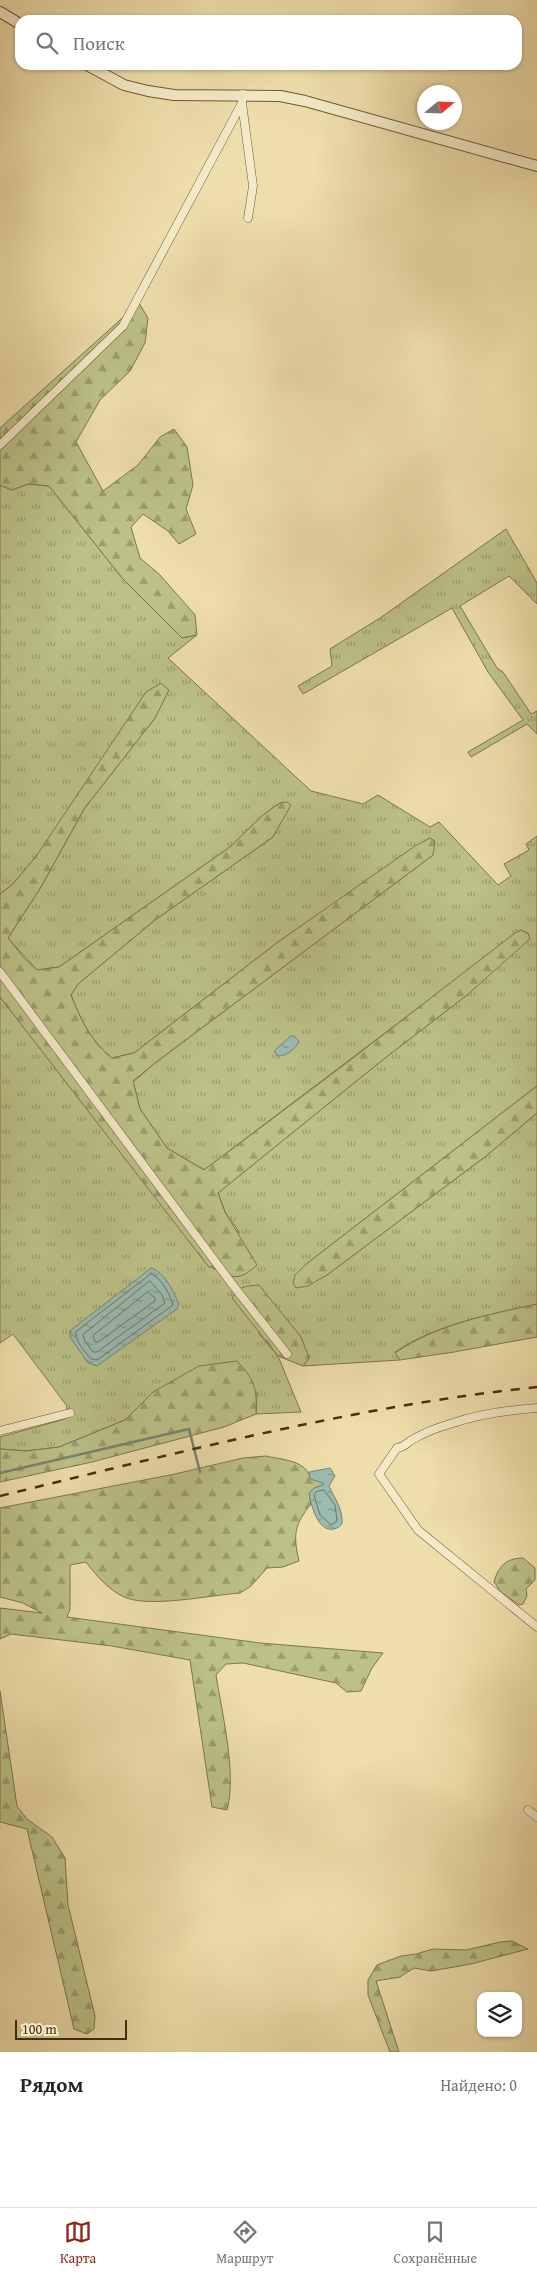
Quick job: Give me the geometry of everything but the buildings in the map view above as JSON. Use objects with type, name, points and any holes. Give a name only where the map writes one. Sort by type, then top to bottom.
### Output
[{"type":"street","points":[[0,12],[15,21]]},
{"type":"street","points":[[96,70],[124,85],[174,95],[242,99],[280,96],[305,101],[537,166]]},
{"type":"street","points":[[242,99],[253,186],[248,218]]},
{"type":"street","points":[[0,445],[123,326],[242,99]]},
{"type":"street","points":[[0,972],[232,1284],[287,1354]]},
{"type":"street","points":[[537,1408],[492,1413],[455,1422],[403,1447],[397,1448],[380,1474],[418,1530],[537,1627]]},
{"type":"street","points":[[0,1431],[70,1413]]},
{"type":"street","points":[[528,1810],[537,1817]]},
{"type":"green space","points":[[139,303],[148,318],[145,343],[130,371],[100,400],[76,442],[103,491],[138,465],[160,437],[174,429],[187,447],[193,485],[186,509],[196,534],[179,544],[168,531],[143,514],[131,527],[140,558],[160,575],[195,615],[197,635],[182,638],[123,579],[49,486],[28,484],[12,490],[0,485],[0,428]]},
{"type":"green space","points":[[28,484],[49,486],[123,579],[182,638],[197,635],[168,658],[311,791],[363,804],[378,795],[430,827],[439,822],[498,885],[511,876],[504,864],[529,850],[526,844],[537,836],[537,1086],[305,1265],[327,1275],[486,1156],[537,1113],[537,1304],[445,1327],[411,1342],[395,1352],[400,1360],[303,1366],[309,1358],[259,1286],[259,1334],[278,1356],[301,1412],[256,1414],[257,1392],[153,1392],[125,1420],[59,1447],[26,1451],[0,1449],[0,1437],[65,1419],[67,1406],[13,1334],[0,1343],[0,997],[103,1129],[240,1233],[225,1212],[218,1193],[380,1062],[467,995],[521,930],[204,1170],[167,1148],[140,1109],[133,1082],[155,1063],[433,855],[430,838],[278,942],[134,1053],[112,1058],[105,1052],[87,1029],[71,995],[78,984],[155,920],[273,837],[280,803],[263,815],[230,847],[59,967],[37,970],[8,938],[41,887],[84,809],[155,718],[13,884],[0,894],[0,485],[12,490]]},
{"type":"green space","points":[[506,529],[537,583],[537,604],[509,576],[460,606],[497,668],[503,672],[531,714],[537,711],[537,734],[527,724],[471,757],[468,752],[523,720],[488,672],[452,608],[303,694],[298,686],[332,666],[330,649],[380,618]]},
{"type":"green space","points":[[161,683],[169,690],[155,718],[84,809],[41,887],[8,938],[25,959],[37,970],[59,967],[230,847],[263,815],[280,803],[287,802],[291,805],[273,837],[155,920],[78,984],[71,995],[78,1012],[92,1037],[112,1058],[134,1053],[278,942],[415,846],[430,838],[435,841],[433,855],[133,1081],[140,1109],[167,1148],[204,1170],[515,933],[521,930],[528,933],[530,939],[467,995],[380,1062],[218,1193],[225,1212],[257,1265],[244,1275],[239,1276],[229,1275],[208,1266],[0,997],[0,894],[13,884],[37,855],[146,692]]},
{"type":"green space","points":[[537,1086],[537,1113],[486,1156],[327,1275],[308,1286],[296,1288],[293,1283],[295,1275],[305,1265]]},
{"type":"green space","points":[[259,1285],[301,1337],[309,1358],[303,1366],[278,1356],[232,1298],[240,1289]]},
{"type":"green space","points":[[537,1304],[537,1337],[400,1360],[395,1353],[411,1343],[445,1328]]},
{"type":"green space","points":[[237,1361],[254,1385],[256,1414],[224,1427],[92,1462],[0,1482],[0,1449],[26,1451],[59,1447],[125,1420],[153,1392],[199,1366]]},
{"type":"green space","points":[[266,1456],[299,1464],[311,1479],[323,1482],[323,1485],[311,1492],[311,1504],[298,1524],[296,1544],[299,1561],[283,1567],[267,1568],[251,1586],[240,1593],[162,1601],[133,1600],[122,1596],[107,1585],[86,1562],[70,1565],[70,1609],[67,1617],[260,1643],[383,1653],[372,1668],[361,1691],[347,1692],[336,1683],[243,1663],[226,1664],[216,1675],[225,1725],[229,1762],[230,1796],[227,1810],[212,1807],[190,1660],[112,1646],[11,1634],[0,1639],[0,1608],[42,1613],[23,1603],[0,1597],[0,1508],[175,1474],[243,1458]]},
{"type":"green space","points":[[517,1558],[523,1558],[535,1568],[535,1580],[526,1589],[527,1596],[523,1604],[519,1605],[501,1592],[494,1582],[500,1568],[504,1564]]},
{"type":"green space","points":[[0,1691],[17,1806],[27,1819],[52,1837],[65,1858],[68,1905],[95,2016],[94,2029],[87,2034],[74,2029],[27,1829],[0,1822]]},
{"type":"green space","points":[[512,1941],[528,1949],[471,1964],[431,1971],[414,1968],[400,1977],[376,1981],[399,2052],[390,2052],[368,1995],[368,1980],[377,1965],[401,1956],[433,1949],[466,1950]]},
{"type":"water","points":[[291,1036],[294,1036],[299,1041],[298,1044],[287,1053],[278,1056],[274,1051]]},
{"type":"water","points":[[151,1268],[160,1273],[168,1283],[179,1304],[177,1309],[97,1366],[88,1363],[70,1337],[71,1330]]},
{"type":"water","points":[[330,1468],[335,1476],[329,1486],[339,1506],[342,1521],[340,1526],[331,1529],[325,1528],[317,1518],[309,1493],[314,1488],[323,1485],[323,1483],[310,1479],[309,1472]]},
{"type":"waterway","points":[[0,1473],[189,1429],[200,1472]]},
{"type":"railway","points":[[0,1496],[267,1432],[334,1418],[469,1395],[537,1387]]}]
